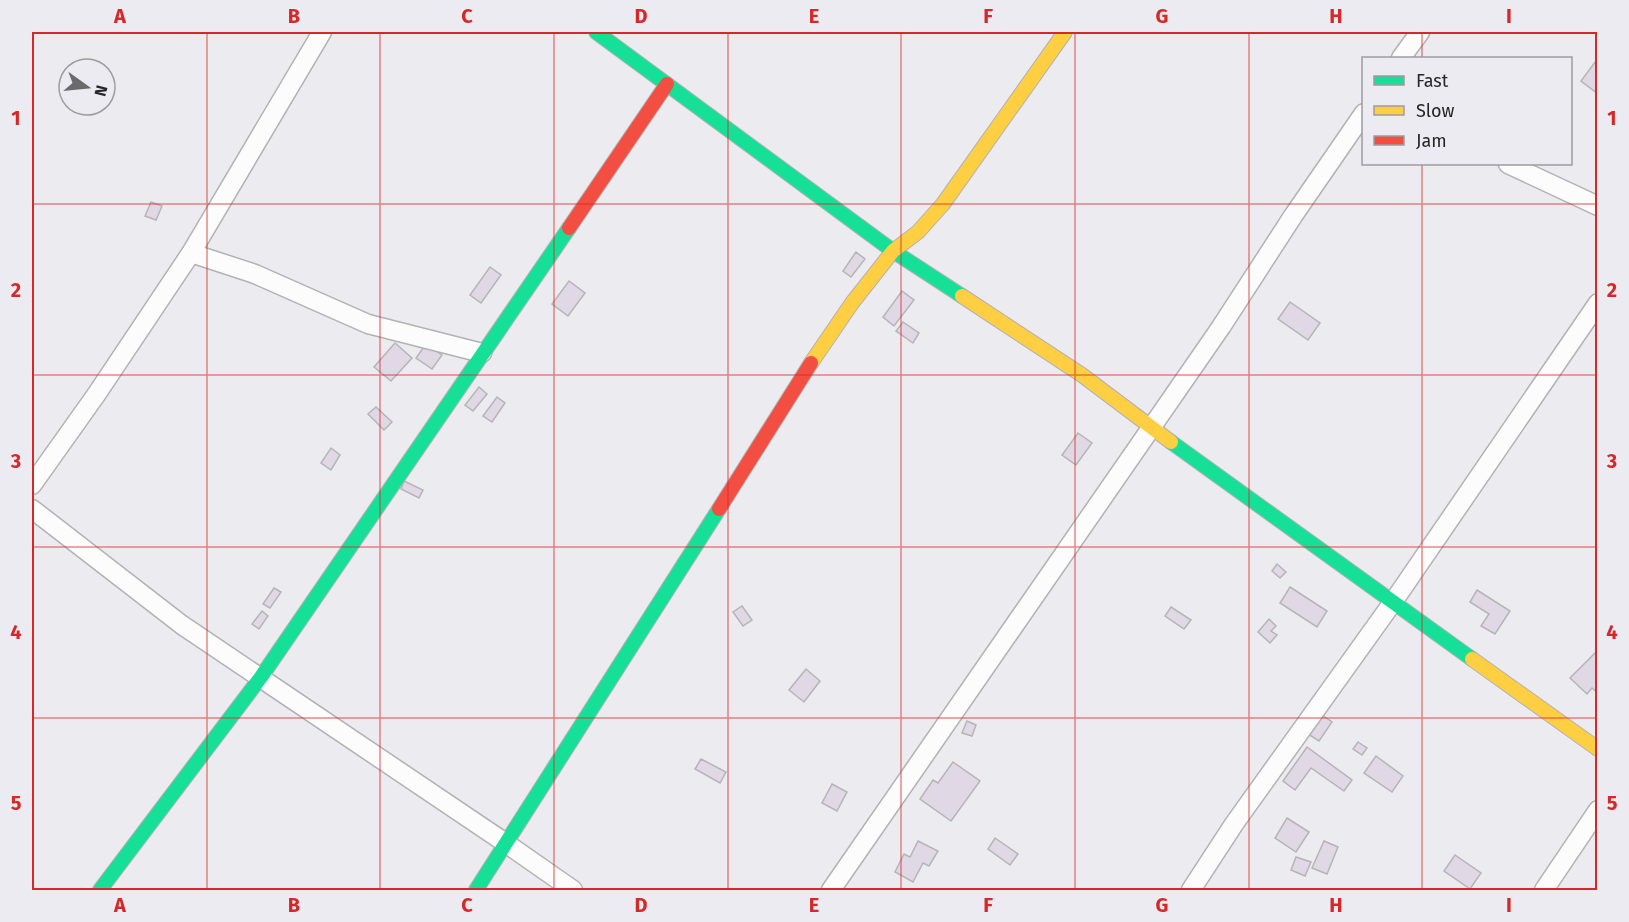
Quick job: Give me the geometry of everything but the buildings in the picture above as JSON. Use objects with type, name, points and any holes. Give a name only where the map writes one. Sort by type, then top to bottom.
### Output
[{"type":"street","points":[[32,485],[96,395],[191,253],[322,32]]},
{"type":"street","points":[[596,32],[894,251],[1082,375],[1152,428],[1598,749]]},
{"type":"street","points":[[476,891],[819,351],[852,303],[894,251],[918,232],[944,204],[1065,32]]},
{"type":"street","points":[[1402,57],[1420,32]]},
{"type":"street","points":[[100,891],[261,677],[668,84]]},
{"type":"street","points":[[831,891],[1152,428],[1362,116]]},
{"type":"street","points":[[1510,165],[1598,206]]},
{"type":"street","points":[[191,253],[255,274],[368,324],[482,353]]},
{"type":"street","points":[[1191,891],[1234,824],[1393,602],[1598,303]]},
{"type":"street","points":[[32,508],[182,625],[573,891]]},
{"type":"street","points":[[1544,891],[1598,810]]},
{"type":"traffic: fast","points":[[596,32],[893,251],[962,296]]},
{"type":"traffic: fast","points":[[100,890],[261,677],[569,228]]},
{"type":"traffic: fast","points":[[1171,442],[1472,659]]},
{"type":"traffic: fast","points":[[476,890],[719,509]]},
{"type":"traffic: slow","points":[[811,363],[852,303],[893,251],[918,232],[943,204],[1065,32]]},
{"type":"traffic: slow","points":[[962,296],[1082,375],[1171,442]]},
{"type":"traffic: slow","points":[[1472,659],[1598,749]]},
{"type":"traffic: jam","points":[[569,228],[667,84]]},
{"type":"traffic: jam","points":[[719,509],[811,363]]}]
